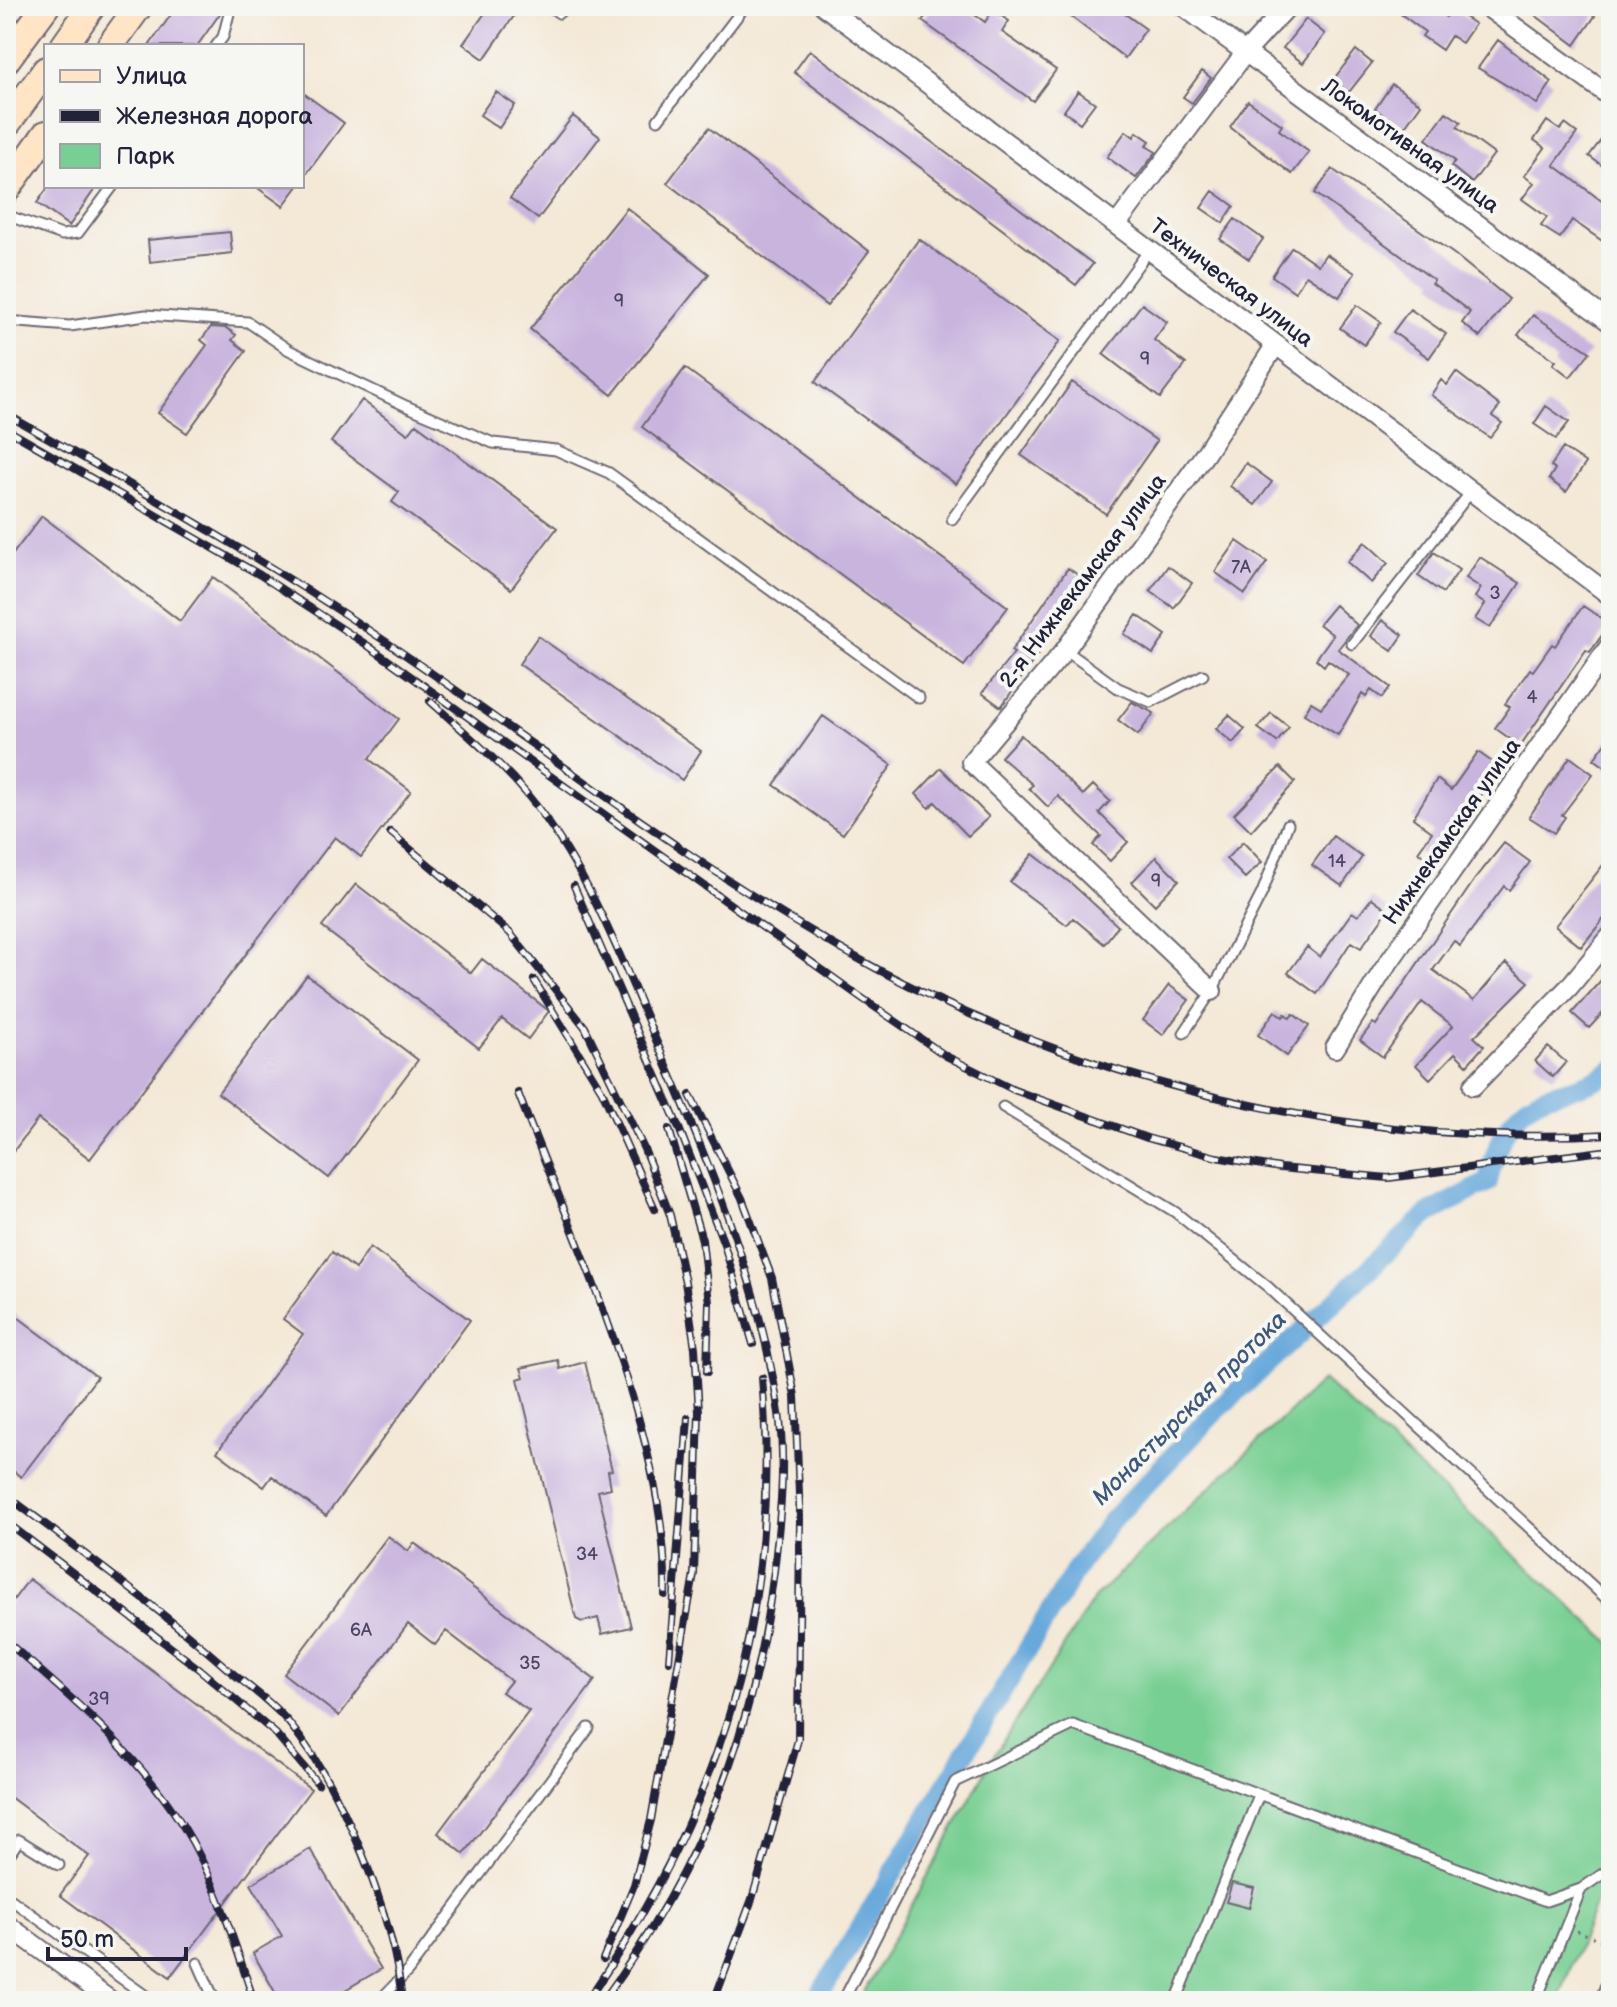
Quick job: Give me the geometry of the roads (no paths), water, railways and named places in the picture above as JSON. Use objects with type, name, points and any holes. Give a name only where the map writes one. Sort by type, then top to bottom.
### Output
[{"type":"main road","points":[[6,60],[46,6]]},
{"type":"main road","points":[[65,44],[92,6]]},
{"type":"main road","points":[[111,44],[139,6]]},
{"type":"main road","points":[[6,125],[44,72]]},
{"type":"main road","points":[[6,190],[44,137]]},
{"type":"street","name":"Техническая улица","points":[[824,6],[1611,596]]},
{"type":"street","name":"Локомотивная улица","points":[[1183,6],[1611,323]]},
{"type":"street","points":[[1117,224],[1245,53],[1288,6]]},
{"type":"street","points":[[1486,6],[1611,97]]},
{"type":"street","name":"2-я Нижнекамская улица","points":[[1212,991],[971,762],[1065,650],[1205,454],[1275,346]]},
{"type":"street","name":"Нижнекамская улица","points":[[1335,1048],[1382,972],[1611,644]]},
{"type":"street","points":[[1473,1086],[1569,987],[1611,936]]},
{"type":"street","points":[[6,1924],[111,2001]]},
{"type":"street","points":[[1605,2001],[1611,1984]]},
{"type":"lane","points":[[218,44],[223,37],[231,6]]},
{"type":"lane","points":[[549,6],[559,13],[566,6]]},
{"type":"lane","points":[[658,120],[745,6]]},
{"type":"lane","points":[[6,215],[62,235],[78,233],[112,188]]},
{"type":"lane","points":[[952,519],[1149,250]]},
{"type":"lane","points":[[6,321],[70,326],[146,315],[248,322],[289,350],[478,437],[493,443],[556,450],[609,473],[919,698]]},
{"type":"lane","points":[[1352,644],[1470,493]]},
{"type":"lane","points":[[1065,650],[1118,688],[1151,702],[1203,675]]},
{"type":"lane","points":[[1184,1033],[1212,991],[1262,893],[1288,824]]},
{"type":"lane","points":[[1003,1107],[1175,1212],[1268,1287],[1611,1603]]},
{"type":"lane","points":[[843,2001],[955,1782],[1073,1725],[1546,1901],[1581,1889],[1611,1868]]},
{"type":"lane","points":[[379,2001],[408,1971],[589,1728]]},
{"type":"lane","points":[[1176,2001],[1259,1795]]},
{"type":"lane","points":[[6,1859],[19,1840],[59,1865]]},
{"type":"lane","points":[[1536,2001],[1581,1889]]},
{"type":"lane","points":[[6,1896],[153,2001]]},
{"type":"lane","points":[[198,1963],[215,2001]]},
{"type":"waterway","name":"Монастырская протока","points":[[816,2001],[1079,1564],[1112,1520],[1211,1416],[1428,1214],[1488,1182],[1500,1142],[1514,1118],[1535,1101],[1589,1083],[1611,1070]]},
{"type":"railway","points":[[6,414],[190,519],[326,602],[720,874],[841,949],[929,995],[1021,1036],[1116,1069],[1212,1096],[1311,1116],[1411,1130],[1511,1135],[1611,1134]]},
{"type":"railway","points":[[6,429],[260,575],[367,645],[946,1056],[1014,1090],[1147,1138],[1216,1157],[1280,1168],[1388,1178],[1611,1150]]},
{"type":"railway","points":[[430,701],[534,802],[565,848],[598,907],[719,1192],[761,1322],[779,1413],[782,1472],[774,1571],[765,1632],[737,1745],[695,1849],[638,1950],[603,2001]]},
{"type":"railway","points":[[390,832],[510,933],[585,1027],[644,1149],[670,1215],[685,1282],[695,1348],[699,1412],[694,1574],[651,1820],[634,1885],[603,1959]]},
{"type":"railway","points":[[574,886],[679,1128],[724,1244],[753,1344]]},
{"type":"railway","points":[[534,980],[602,1091],[655,1209]]},
{"type":"railway","points":[[518,1093],[590,1275],[635,1406],[652,1471],[662,1534],[665,1595]]},
{"type":"railway","points":[[690,1095],[742,1198],[772,1278],[795,1396],[800,1519],[798,1740],[752,1899],[714,2001]]},
{"type":"railway","points":[[669,1129],[702,1240],[709,1303],[707,1372]]},
{"type":"railway","points":[[587,2001],[634,1928],[673,1855],[706,1781],[732,1706],[750,1628],[762,1548],[766,1465],[762,1378]]},
{"type":"railway","points":[[669,1661],[688,1418]]},
{"type":"railway","points":[[6,1495],[176,1625],[289,1723],[328,1782],[363,1855],[389,1931],[402,2001]]},
{"type":"railway","points":[[6,1522],[199,1669],[276,1734],[318,1784]]},
{"type":"railway","points":[[6,1641],[102,1727],[146,1775],[183,1826],[205,1867],[223,1911],[254,2001]]}]
